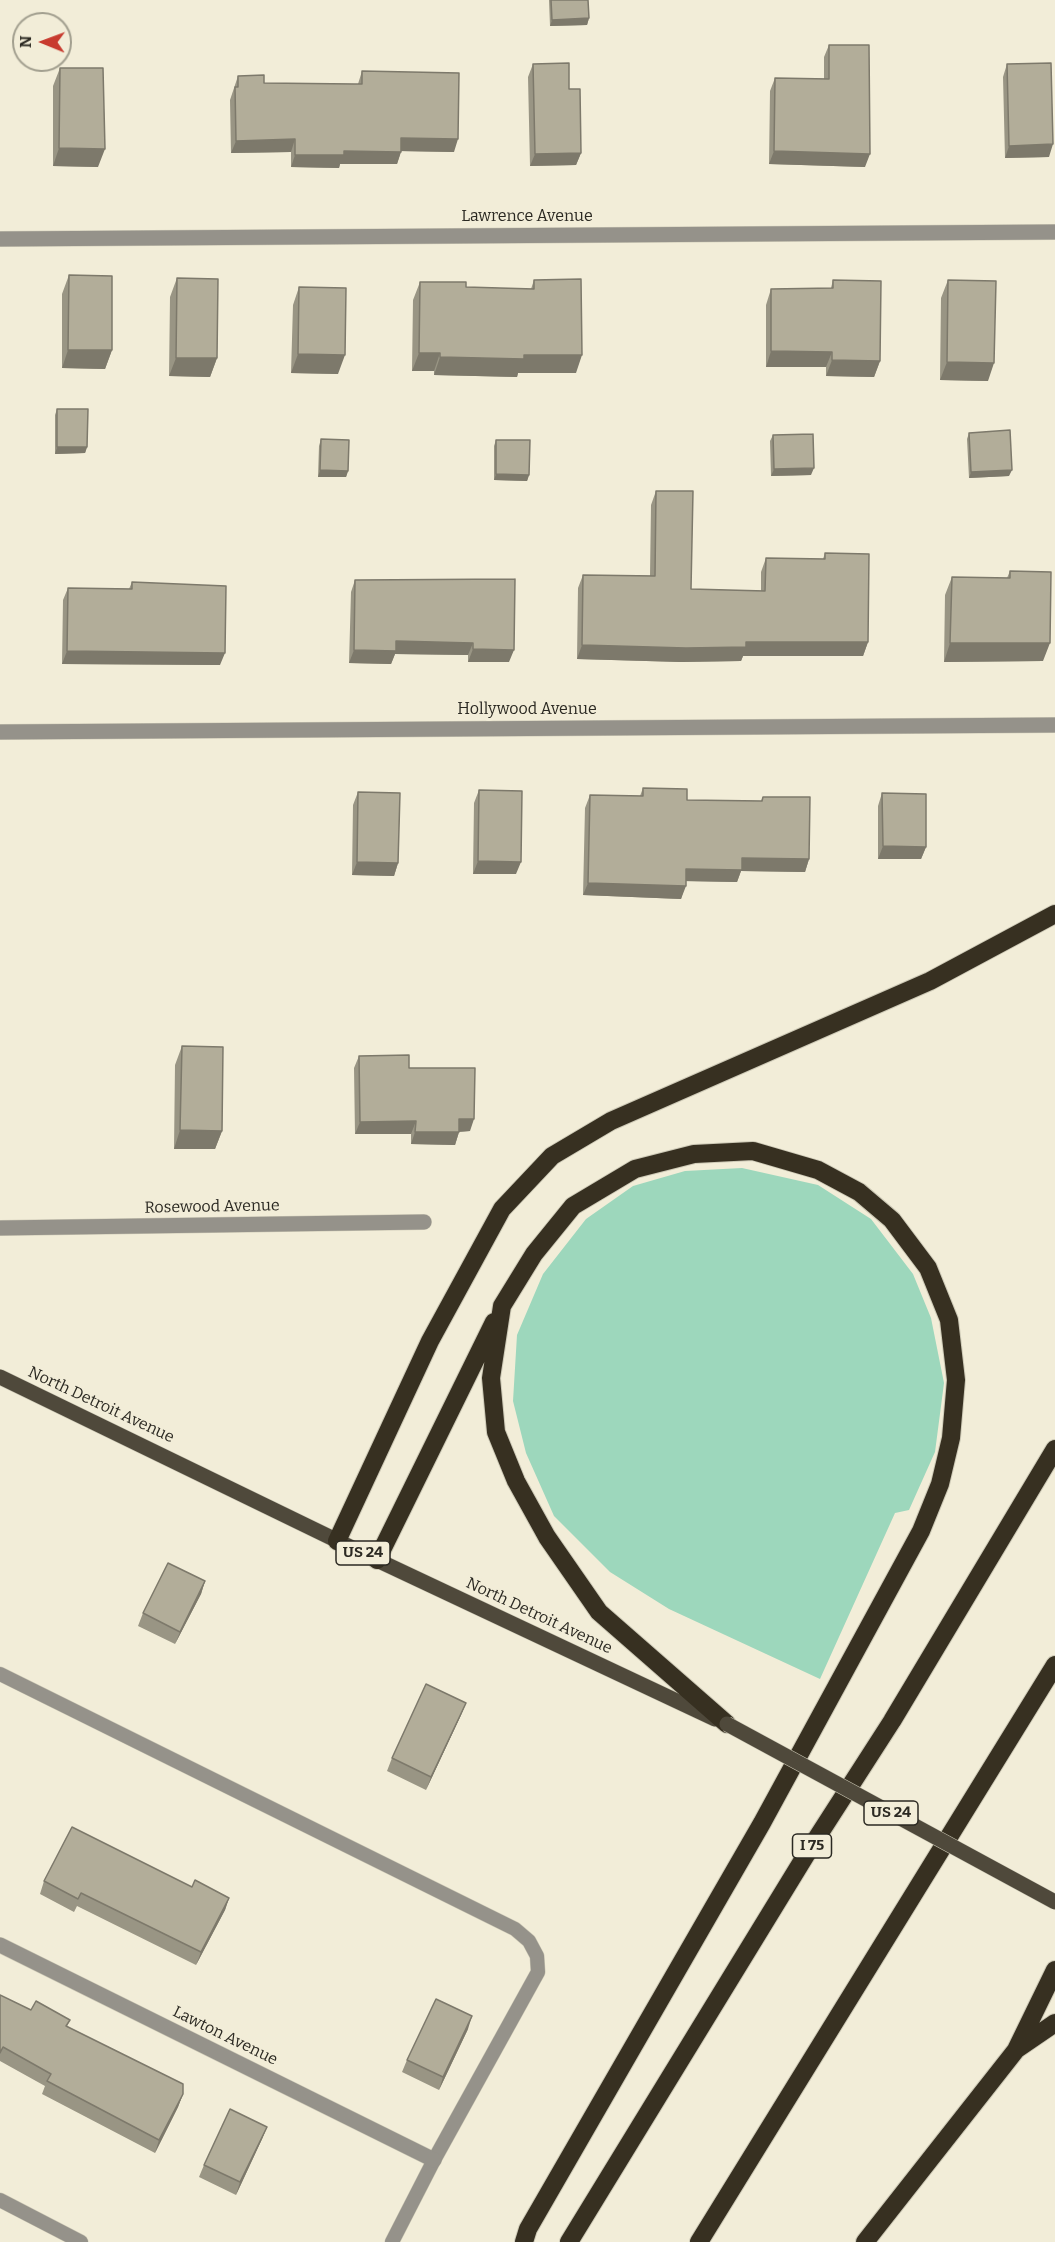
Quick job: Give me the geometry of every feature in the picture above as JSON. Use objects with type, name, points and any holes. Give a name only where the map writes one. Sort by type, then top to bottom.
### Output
[{"type":"highway","points":[[337,1541],[430,1341],[496,1219],[502,1209],[552,1156],[611,1121],[930,981],[1055,914]]},
{"type":"highway","points":[[376,1560],[502,1306],[534,1254],[573,1206],[635,1169],[694,1154],[753,1151],[818,1170],[859,1192],[892,1220],[928,1268],[949,1320],[956,1380],[951,1438],[940,1484],[921,1531],[762,1823],[528,2229],[524,2242]]},
{"type":"highway","points":[[502,1306],[491,1377],[496,1432],[516,1481],[547,1537],[598,1612],[727,1725]]},
{"type":"highway","name":"I 75","points":[[569,2242],[809,1850],[892,1721],[1055,1449]]},
{"type":"highway","points":[[699,2242],[1055,1665]]},
{"type":"highway","points":[[865,2242],[1016,2050],[1055,1970]]},
{"type":"highway","points":[[1016,2050],[1055,2023]]},
{"type":"main road","name":"North Detroit Avenue","points":[[0,1377],[184,1464],[376,1560],[727,1725],[1055,1902]]},
{"type":"street","name":"Lawrence Avenue","points":[[0,239],[1055,232]]},
{"type":"street","name":"Hollywood Avenue","points":[[0,732],[1055,725]]},
{"type":"street","name":"Rosewood Avenue","points":[[0,1228],[424,1222]]},
{"type":"street","name":"Lawton Avenue","points":[[0,1945],[434,2160]]},
{"type":"lane","points":[[0,1674],[515,1929],[529,1941],[537,1956],[538,1972],[434,2160],[392,2242]]},
{"type":"lane","points":[[0,2200],[81,2242]]},
{"type":"green space","points":[[742,1168],[818,1185],[871,1219],[913,1274],[931,1318],[944,1383],[935,1452],[909,1510],[895,1513],[820,1679],[669,1609],[610,1572],[554,1516],[526,1453],[513,1401],[517,1335],[543,1274],[586,1219],[633,1186],[685,1171]]},
{"type":"building","points":[[551,0],[588,0],[589,18],[552,20]]},
{"type":"building","points":[[829,45],[869,45],[870,154],[774,151],[775,78],[829,79]]},
{"type":"building","points":[[569,63],[569,89],[580,89],[581,153],[535,154],[533,64]]},
{"type":"building","points":[[1051,63],[1053,144],[1009,146],[1007,64]]},
{"type":"building","points":[[72,68],[103,68],[105,149],[59,148],[60,72],[72,72]]},
{"type":"building","points":[[362,71],[459,73],[458,139],[401,138],[401,152],[344,151],[344,155],[295,155],[295,139],[236,141],[235,87],[238,87],[238,76],[264,75],[264,83],[362,84]]},
{"type":"building","points":[[69,275],[112,276],[112,350],[68,350]]},
{"type":"building","points":[[177,278],[218,279],[217,358],[176,358]]},
{"type":"building","points":[[581,279],[582,355],[524,355],[524,359],[440,357],[440,353],[419,353],[420,282],[466,282],[466,287],[534,289],[534,280]]},
{"type":"building","points":[[833,280],[881,281],[880,361],[832,360],[832,352],[771,351],[771,289],[833,288]]},
{"type":"building","points":[[948,280],[996,281],[994,363],[947,362]]},
{"type":"building","points":[[299,287],[346,288],[345,355],[298,354]]},
{"type":"building","points":[[57,409],[88,409],[87,447],[57,447]]},
{"type":"building","points":[[1010,430],[1012,470],[971,472],[969,433]]},
{"type":"building","points":[[813,434],[814,468],[774,469],[773,435]]},
{"type":"building","points":[[321,439],[349,440],[348,471],[320,470]]},
{"type":"building","points":[[496,440],[530,440],[529,475],[496,474]]},
{"type":"building","points":[[656,491],[693,491],[691,589],[765,591],[766,558],[825,559],[825,553],[869,554],[868,642],[746,642],[746,647],[686,648],[582,645],[583,575],[655,576]]},
{"type":"building","points":[[1010,571],[1051,572],[1050,643],[950,643],[952,577],[1010,578]]},
{"type":"building","points":[[515,579],[514,650],[473,649],[473,643],[396,641],[396,651],[354,650],[355,580]]},
{"type":"building","points":[[132,582],[226,586],[225,653],[67,651],[68,588],[132,589]]},
{"type":"building","points":[[643,788],[687,789],[687,800],[762,801],[763,797],[810,797],[809,859],[742,858],[742,870],[686,869],[686,886],[588,883],[590,795],[643,796]]},
{"type":"building","points":[[479,790],[522,791],[521,862],[478,861]]},
{"type":"building","points":[[358,792],[400,793],[398,863],[357,862]]},
{"type":"building","points":[[882,793],[926,794],[926,847],[883,846]]},
{"type":"building","points":[[182,1046],[223,1047],[222,1131],[180,1130]]},
{"type":"building","points":[[409,1055],[409,1068],[475,1068],[474,1119],[459,1119],[459,1132],[415,1132],[416,1121],[360,1122],[359,1056]]},
{"type":"building","points":[[168,1563],[205,1581],[180,1632],[143,1613]]},
{"type":"building","points":[[426,1684],[466,1703],[431,1777],[392,1758]]},
{"type":"building","points":[[72,1827],[192,1887],[195,1880],[229,1898],[201,1952],[81,1893],[78,1899],[44,1881]]},
{"type":"building","points":[[0,1995],[31,2010],[36,2001],[70,2020],[66,2026],[183,2084],[183,2094],[159,2140],[47,2081],[51,2074],[3,2047],[0,2053]]},
{"type":"building","points":[[436,1999],[472,2016],[443,2077],[407,2060]]},
{"type":"building","points":[[230,2109],[267,2127],[240,2182],[204,2165]]}]
